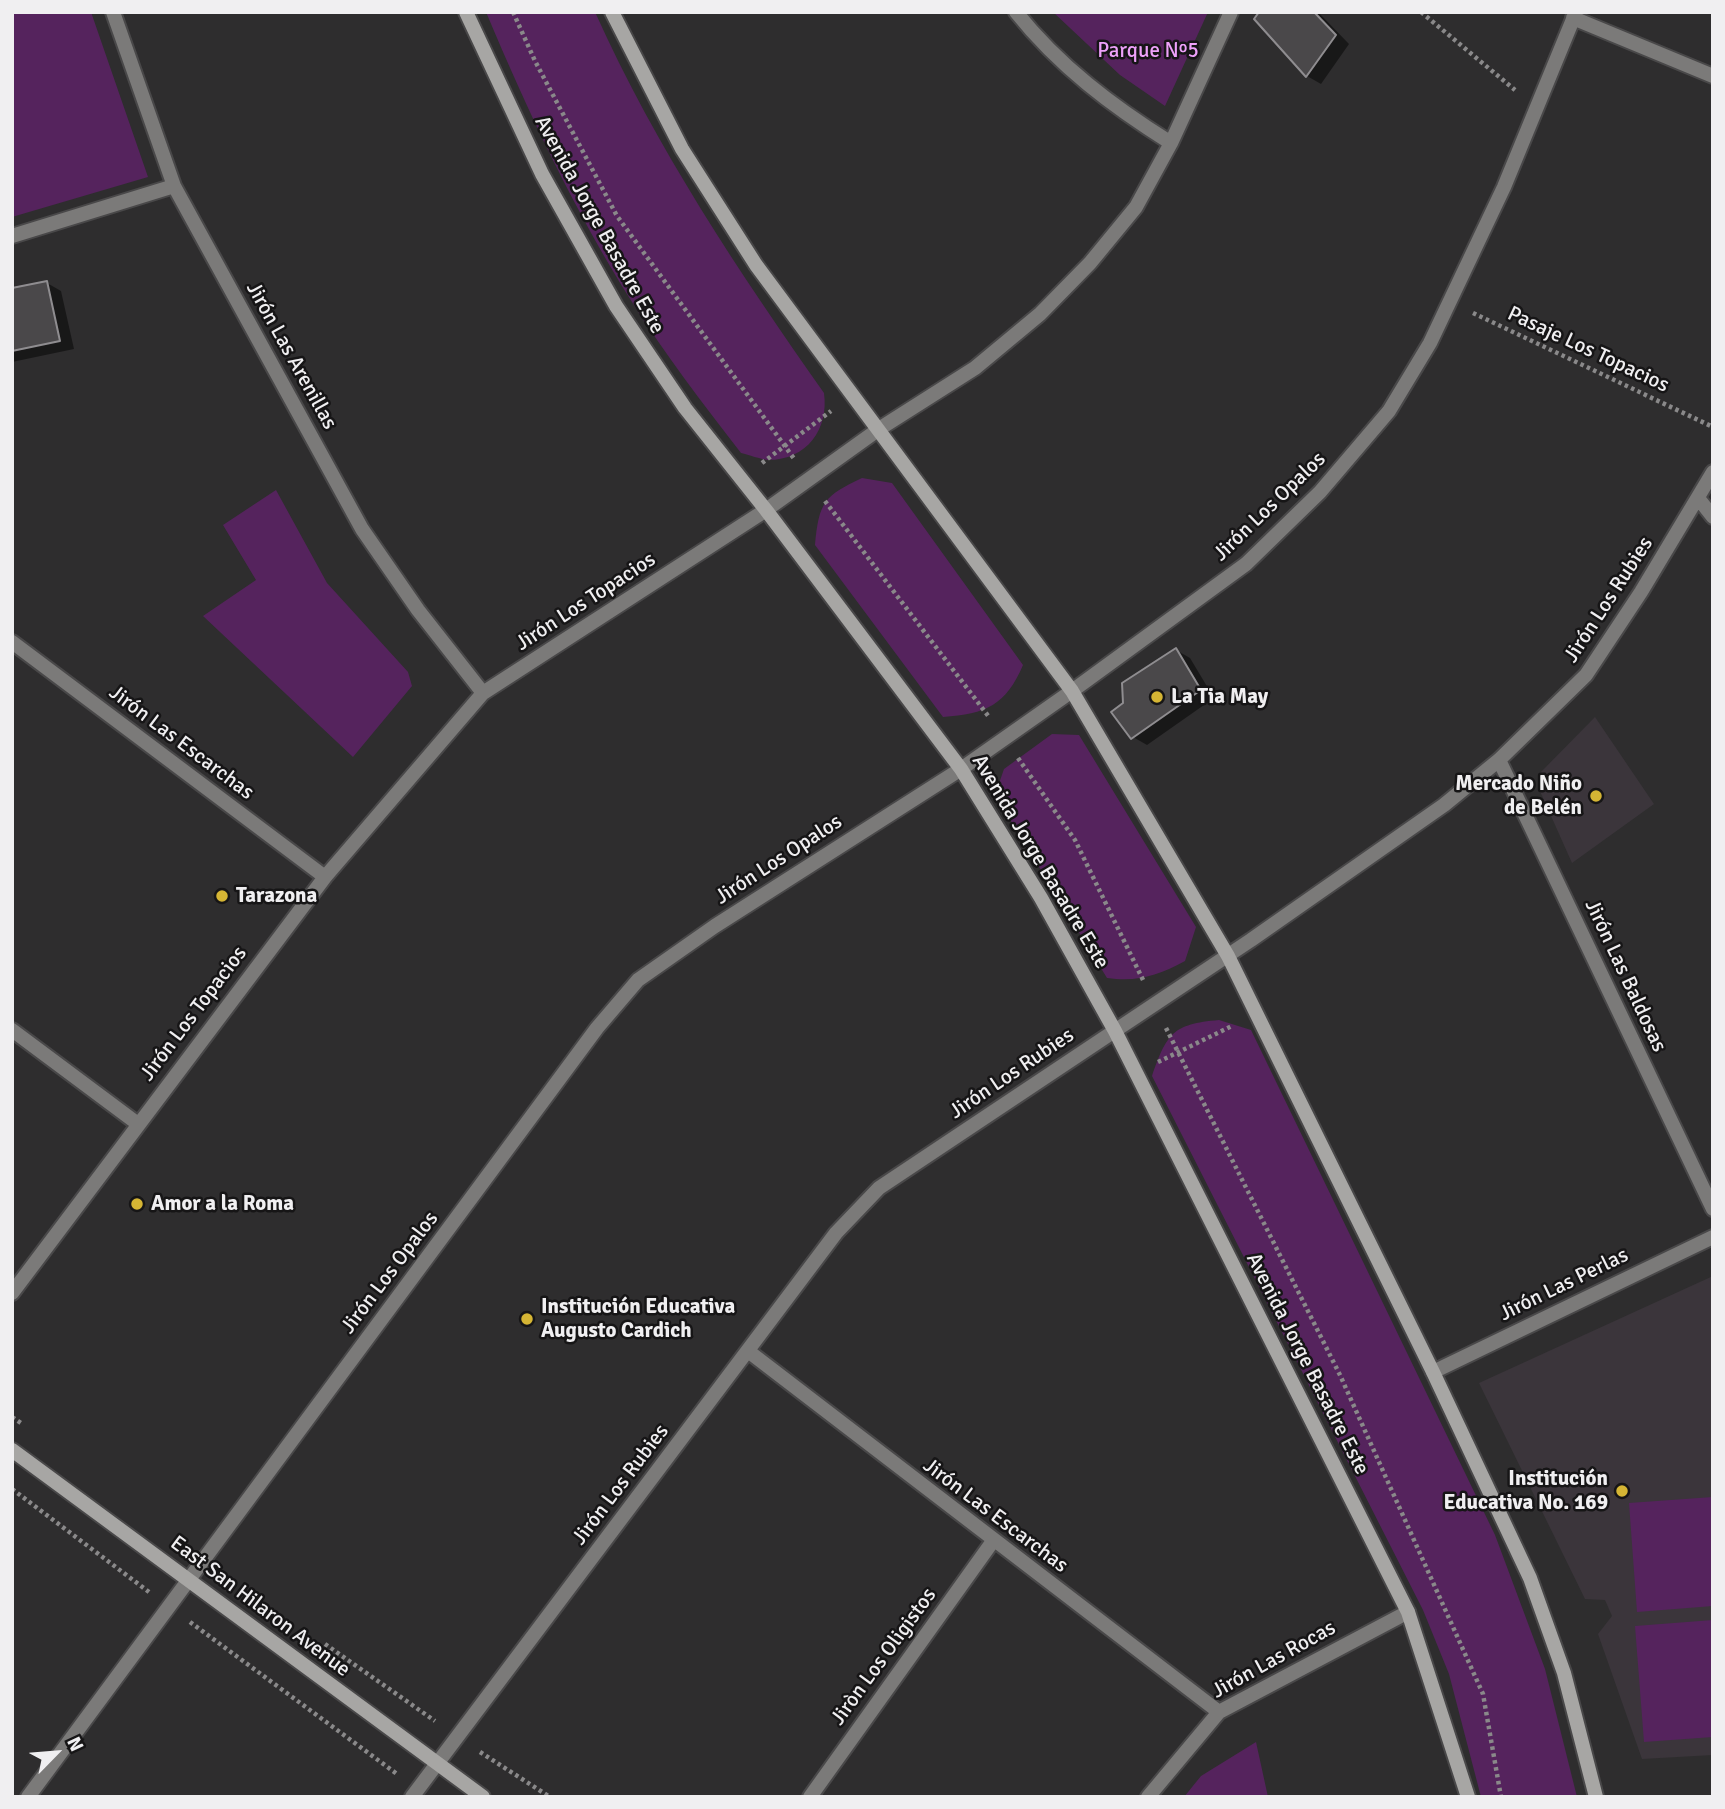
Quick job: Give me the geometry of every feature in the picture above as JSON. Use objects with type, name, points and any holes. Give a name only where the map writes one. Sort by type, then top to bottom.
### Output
[{"type":"main road","name":"Avenida Jorge Basadre Este","points":[[466,12],[542,174],[616,306],[685,408],[766,510],[961,769],[1041,898],[1115,1031],[1408,1612],[1468,1797]]},
{"type":"main road","points":[[612,12],[682,149],[748,253],[1072,691],[1228,956],[1433,1372],[1530,1578],[1564,1673],[1596,1797]]},
{"type":"main road","name":"East San Hilaron Avenue","points":[[12,1450],[483,1797]]},
{"type":"street","name":"Jirón Las Arenillas","points":[[113,12],[174,186],[362,529],[418,610],[483,693]]},
{"type":"street","points":[[1016,12],[1042,45],[1084,83],[1171,143]]},
{"type":"street","name":"Jirón Los Topacios","points":[[12,1293],[325,877],[483,693],[766,510],[879,429],[975,368],[1041,314],[1090,263],[1136,207],[1171,143],[1231,12]]},
{"type":"street","points":[[1574,15],[1713,76]]},
{"type":"street","name":"Jirón Los Opalos","points":[[28,1797],[597,1028],[638,980],[715,926],[961,769],[1072,691],[1245,564],[1320,492],[1389,411],[1430,343],[1504,187],[1574,15]]},
{"type":"street","points":[[12,236],[174,186]]},
{"type":"street","name":"Jirón Los Rubies","points":[[415,1793],[836,1233],[879,1188],[1228,956],[1444,805],[1499,760],[1586,675],[1713,472]]},
{"type":"street","points":[[1699,498],[1713,517]]},
{"type":"street","name":"Jirón Las Escarchas","points":[[12,642],[325,877]]},
{"type":"street","name":"Jirón Las Baldosas","points":[[1499,760],[1713,1209]]},
{"type":"street","points":[[12,1030],[138,1124]]},
{"type":"street","name":"Jirón Las Perlas","points":[[1433,1372],[1713,1237]]},
{"type":"street","name":"Jirón Las Escarchas","points":[[748,1351],[1219,1712]]},
{"type":"street","name":"Jiròn Los Oligistos","points":[[810,1797],[993,1541]]},
{"type":"street","name":"Jirón Las Rocas","points":[[1148,1797],[1219,1712],[1408,1612]]},
{"type":"path","points":[[1421,12],[1536,108]]},
{"type":"path","name":"Pasaje Los Topacios","points":[[1450,301],[1713,426]]},
{"type":"path","points":[[755,468],[831,411]]},
{"type":"path","points":[[1157,1062],[1236,1024]]},
{"type":"path","points":[[12,1417],[23,1425]]},
{"type":"path","points":[[12,1489],[415,1793]]},
{"type":"path","points":[[315,1636],[458,1738],[550,1797]]},
{"type":"shaded area","name":"Mercado Niño de Belén","points":[[1595,717],[1654,804],[1572,863],[1539,789],[1540,773]]},
{"type":"shaded area","name":"Institución Educativa No. 169","points":[[1713,1276],[1713,1755],[1642,1759],[1598,1634],[1612,1616],[1605,1600],[1585,1599],[1479,1383]]},
{"type":"green space","points":[[12,12],[91,12],[148,177],[12,217]]},
{"type":"green space","points":[[486,12],[595,12],[645,112],[700,208],[824,393],[825,406],[819,430],[804,448],[782,459],[768,460],[741,453],[685,379],[632,302],[571,196],[518,87]]},
{"type":"green space","name":"Parque Nº5","points":[[1053,12],[1208,12],[1165,106],[1120,75]]},
{"type":"green space","points":[[862,478],[892,483],[1023,665],[1009,690],[993,705],[971,713],[943,717],[815,545],[819,519],[826,502],[839,490]]},
{"type":"green space","points":[[276,490],[327,583],[408,672],[412,686],[353,757],[203,616],[256,580],[223,525]]},
{"type":"green space","points":[[1052,734],[1079,735],[1196,927],[1185,961],[1147,977],[1107,978],[995,795],[1004,769]]},
{"type":"green space","points":[[1219,1020],[1251,1030],[1495,1535],[1545,1669],[1577,1797],[1481,1797],[1449,1674],[1423,1610],[1152,1076],[1167,1041],[1181,1028]]},
{"type":"green space","points":[[1713,1497],[1713,1606],[1637,1612],[1629,1503]]},
{"type":"green space","points":[[1713,1620],[1713,1737],[1644,1742],[1635,1626]]},
{"type":"green space","points":[[1256,1742],[1268,1797],[1184,1797],[1201,1776]]},
{"type":"building","points":[[1259,12],[1314,12],[1336,35],[1306,77],[1254,19]]},
{"type":"building","points":[[47,281],[60,341],[12,351],[12,288]]},
{"type":"building","name":"La Tia May","points":[[1176,648],[1201,690],[1131,739],[1111,712],[1123,703],[1122,683]]},
{"type":"place","name":"La Tia May","points":[[1157,697]]},
{"type":"place","name":"Mercado Niño de Belén","points":[[1596,796]]},
{"type":"place","name":"Tarazona","points":[[222,896]]},
{"type":"place","name":"Amor a la Roma","points":[[137,1204]]},
{"type":"place","name":"Institución Educativa Augusto Cardich","points":[[527,1319]]},
{"type":"place","name":"Institución Educativa No. 169","points":[[1622,1491]]}]
